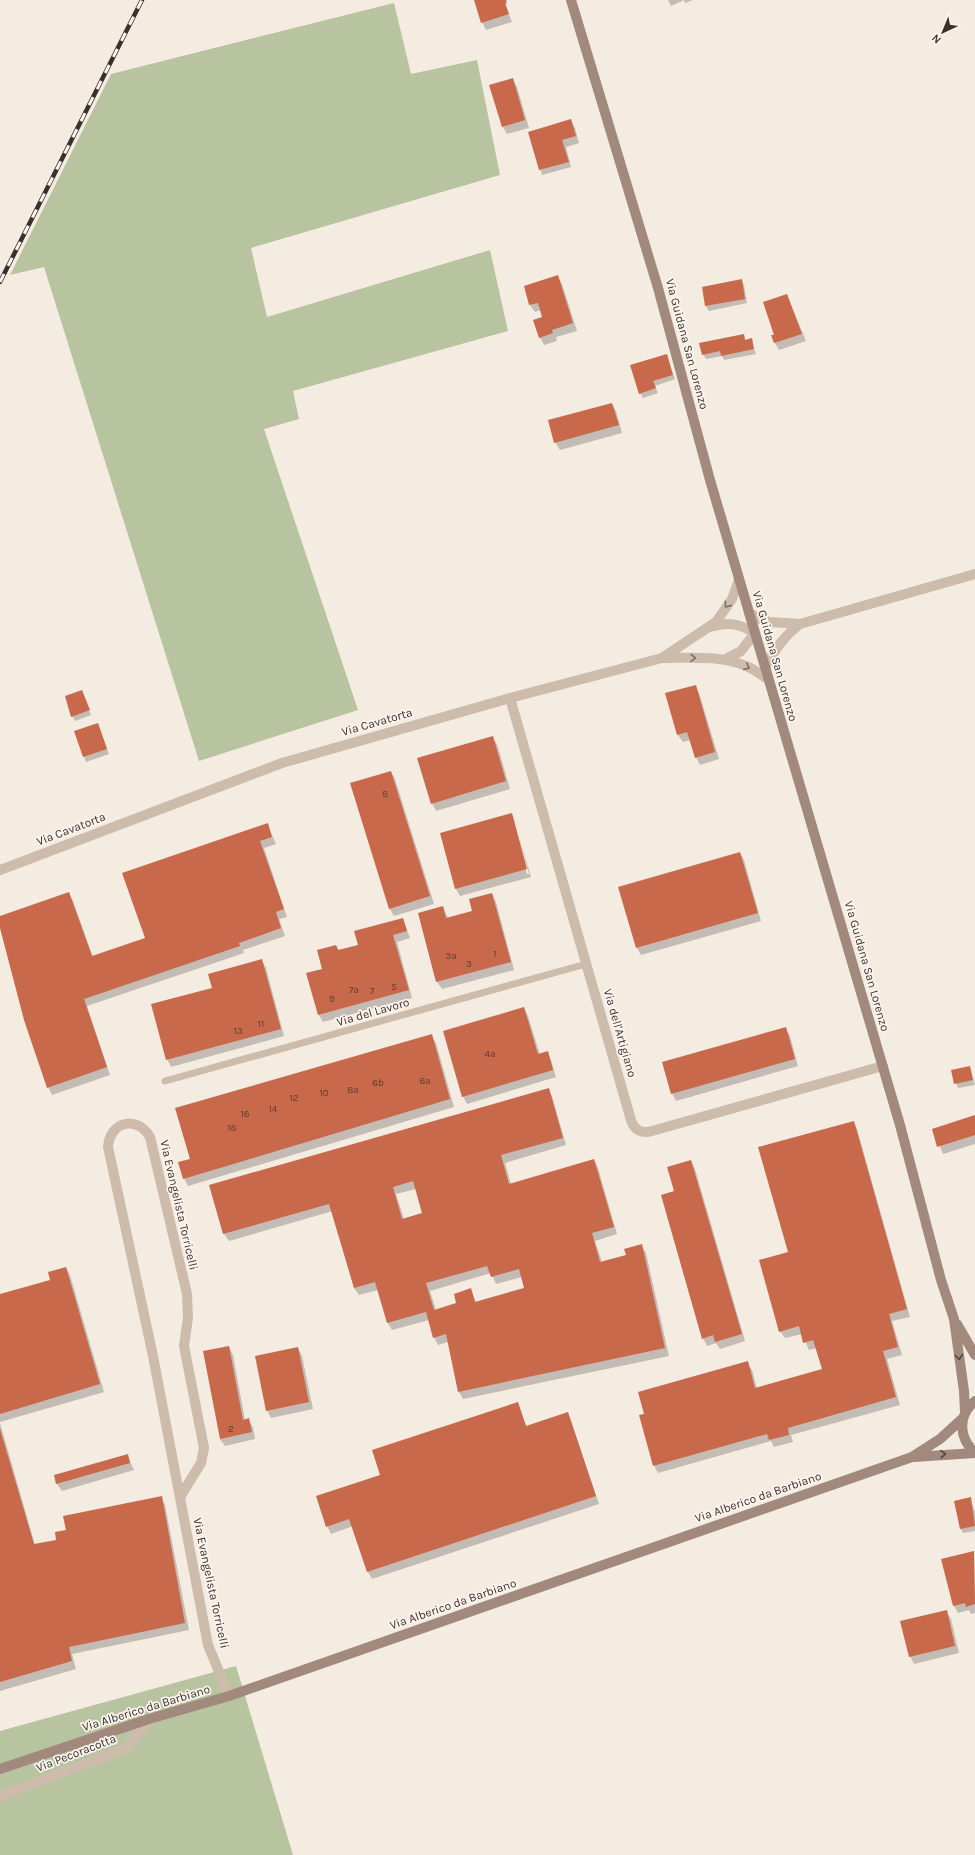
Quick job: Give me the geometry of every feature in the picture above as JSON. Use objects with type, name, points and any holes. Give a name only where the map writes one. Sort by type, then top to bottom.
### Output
[{"type":"street","name":"Via Guidana San Lorenzo","points":[[571,0],[658,288],[710,480],[883,1066],[941,1280],[954,1319]]},
{"type":"street","points":[[749,613],[770,622],[800,624],[975,574]]},
{"type":"street","name":"Via Cavatorta","points":[[0,870],[282,763],[510,698],[662,658],[716,622],[732,599],[739,580]]},
{"type":"street","points":[[710,627],[723,623],[733,624],[743,626],[755,633],[741,651],[724,660]]},
{"type":"street","points":[[765,667],[775,649],[788,633],[800,624]]},
{"type":"street","points":[[662,658],[724,660],[746,666],[768,678]]},
{"type":"street","name":"Via dell'Artigiano","points":[[510,698],[632,1124],[643,1132],[652,1131],[883,1066]]},
{"type":"street","name":"Via Evangelista Torricelli","points":[[180,1497],[201,1463],[204,1448],[184,1346],[188,1317],[187,1294],[150,1137],[141,1127],[128,1123],[116,1128],[109,1140],[108,1147],[154,1356],[180,1497],[208,1645],[229,1696]]},
{"type":"street","points":[[954,1319],[975,1355]]},
{"type":"street","points":[[954,1319],[964,1391],[964,1416],[961,1429],[963,1438],[975,1453]]},
{"type":"street","name":"Via Alberico da Barbiano","points":[[0,1769],[149,1719],[229,1696],[912,1457],[940,1439],[964,1416],[975,1401]]},
{"type":"street","name":"Via Alberico da Barbiano","points":[[912,1457],[975,1453]]},
{"type":"street","name":"Via Pecoracotta","points":[[0,1796],[127,1748],[149,1719]]},
{"type":"lane","name":"Via del Lavoro","points":[[166,1081],[586,964]]},
{"type":"green space","points":[[394,3],[411,74],[477,60],[500,175],[251,248],[267,317],[490,250],[508,331],[293,391],[299,419],[264,429],[358,710],[199,761],[44,267],[10,275],[111,74]]},
{"type":"green space","points":[[236,1666],[293,1855],[0,1855],[0,1731]]},
{"type":"building","points":[[474,0],[506,0],[507,2],[505,3],[509,14],[481,23]]},
{"type":"building","points":[[513,78],[525,120],[502,127],[489,85]]},
{"type":"building","points":[[571,119],[576,136],[562,140],[569,162],[539,170],[528,132]]},
{"type":"building","points":[[558,275],[573,323],[552,330],[553,333],[539,338],[533,320],[542,317],[538,303],[529,305],[524,286]]},
{"type":"building","points":[[742,279],[745,299],[705,306],[702,287]]},
{"type":"building","points":[[787,294],[802,334],[774,343],[771,335],[774,335],[763,302]]},
{"type":"building","points":[[744,334],[745,340],[752,338],[754,349],[721,356],[720,351],[702,355],[699,343]]},
{"type":"building","points":[[667,354],[673,375],[653,381],[656,388],[639,394],[630,365]]},
{"type":"building","points":[[612,403],[619,425],[554,443],[548,420]]},
{"type":"building","points":[[696,685],[715,752],[695,758],[687,732],[677,735],[665,693]]},
{"type":"building","points":[[82,690],[90,710],[71,717],[65,696]]},
{"type":"building","points":[[98,723],[107,749],[83,757],[74,731]]},
{"type":"building","points":[[493,736],[506,781],[431,804],[417,758]]},
{"type":"building","points":[[391,771],[430,896],[389,909],[350,783]]},
{"type":"building","points":[[512,813],[527,869],[455,889],[440,833]]},
{"type":"building","points":[[268,823],[272,837],[260,841],[284,909],[276,912],[281,928],[239,943],[240,946],[84,999],[107,1067],[47,1088],[24,1020],[0,928],[0,916],[69,892],[92,956],[145,938],[122,873]]},
{"type":"building","points":[[740,852],[758,913],[636,948],[618,887]]},
{"type":"building","points":[[492,893],[511,962],[436,982],[418,913],[443,906],[446,918],[472,911],[469,899]]},
{"type":"building","points":[[403,918],[407,931],[393,935],[409,990],[318,1015],[306,973],[322,969],[317,950],[336,945],[338,950],[358,945],[354,931]]},
{"type":"building","points":[[262,959],[281,1029],[166,1060],[151,1004],[212,988],[208,974]]},
{"type":"building","points":[[524,1007],[538,1054],[548,1051],[553,1070],[462,1097],[443,1031]]},
{"type":"building","points":[[786,1027],[795,1059],[671,1094],[662,1062]]},
{"type":"building","points":[[432,1034],[450,1099],[183,1179],[178,1162],[190,1159],[175,1108]]},
{"type":"building","points":[[970,1066],[973,1080],[954,1084],[951,1070]]},
{"type":"building","points":[[549,1088],[563,1138],[501,1155],[509,1184],[594,1159],[614,1227],[592,1233],[600,1262],[626,1255],[624,1249],[642,1244],[665,1348],[458,1392],[446,1334],[433,1338],[426,1312],[387,1323],[375,1282],[354,1288],[329,1204],[223,1234],[209,1185]],"holes":[[[413,1181],[422,1213],[402,1219],[393,1187]],[[487,1266],[491,1277],[519,1269],[524,1288],[475,1302],[471,1288],[454,1294],[456,1303],[434,1310],[426,1283]]]},
{"type":"building","points":[[975,1115],[975,1135],[937,1147],[932,1129]]},
{"type":"building","points":[[854,1121],[907,1309],[889,1314],[898,1347],[883,1351],[896,1397],[788,1428],[789,1435],[769,1440],[767,1434],[653,1466],[639,1415],[644,1414],[638,1392],[748,1361],[755,1388],[822,1369],[813,1340],[803,1343],[799,1326],[779,1332],[759,1260],[788,1252],[758,1147]]},
{"type":"building","points":[[691,1160],[742,1334],[715,1342],[713,1335],[702,1339],[661,1195],[674,1191],[667,1167]]},
{"type":"building","points":[[66,1267],[100,1384],[0,1414],[0,1294],[50,1280],[48,1272]]},
{"type":"building","points":[[229,1346],[243,1420],[249,1418],[252,1432],[220,1439],[203,1351]]},
{"type":"building","points":[[298,1347],[309,1402],[266,1411],[255,1356]]},
{"type":"building","points":[[518,1402],[526,1426],[568,1412],[596,1496],[367,1572],[349,1519],[326,1527],[316,1496],[380,1475],[372,1450]]},
{"type":"building","points":[[0,1429],[34,1544],[56,1540],[55,1532],[66,1530],[63,1516],[162,1496],[185,1623],[69,1647],[72,1661],[0,1682]]},
{"type":"building","points":[[128,1454],[130,1463],[56,1484],[54,1475]]},
{"type":"building","points":[[971,1497],[975,1526],[960,1529],[954,1501]]},
{"type":"building","points":[[974,1551],[975,1604],[966,1607],[965,1603],[953,1606],[941,1559]]},
{"type":"building","points":[[947,1610],[955,1646],[909,1657],[900,1621]]},
{"type":"railway","points":[[0,282],[142,0]]}]
